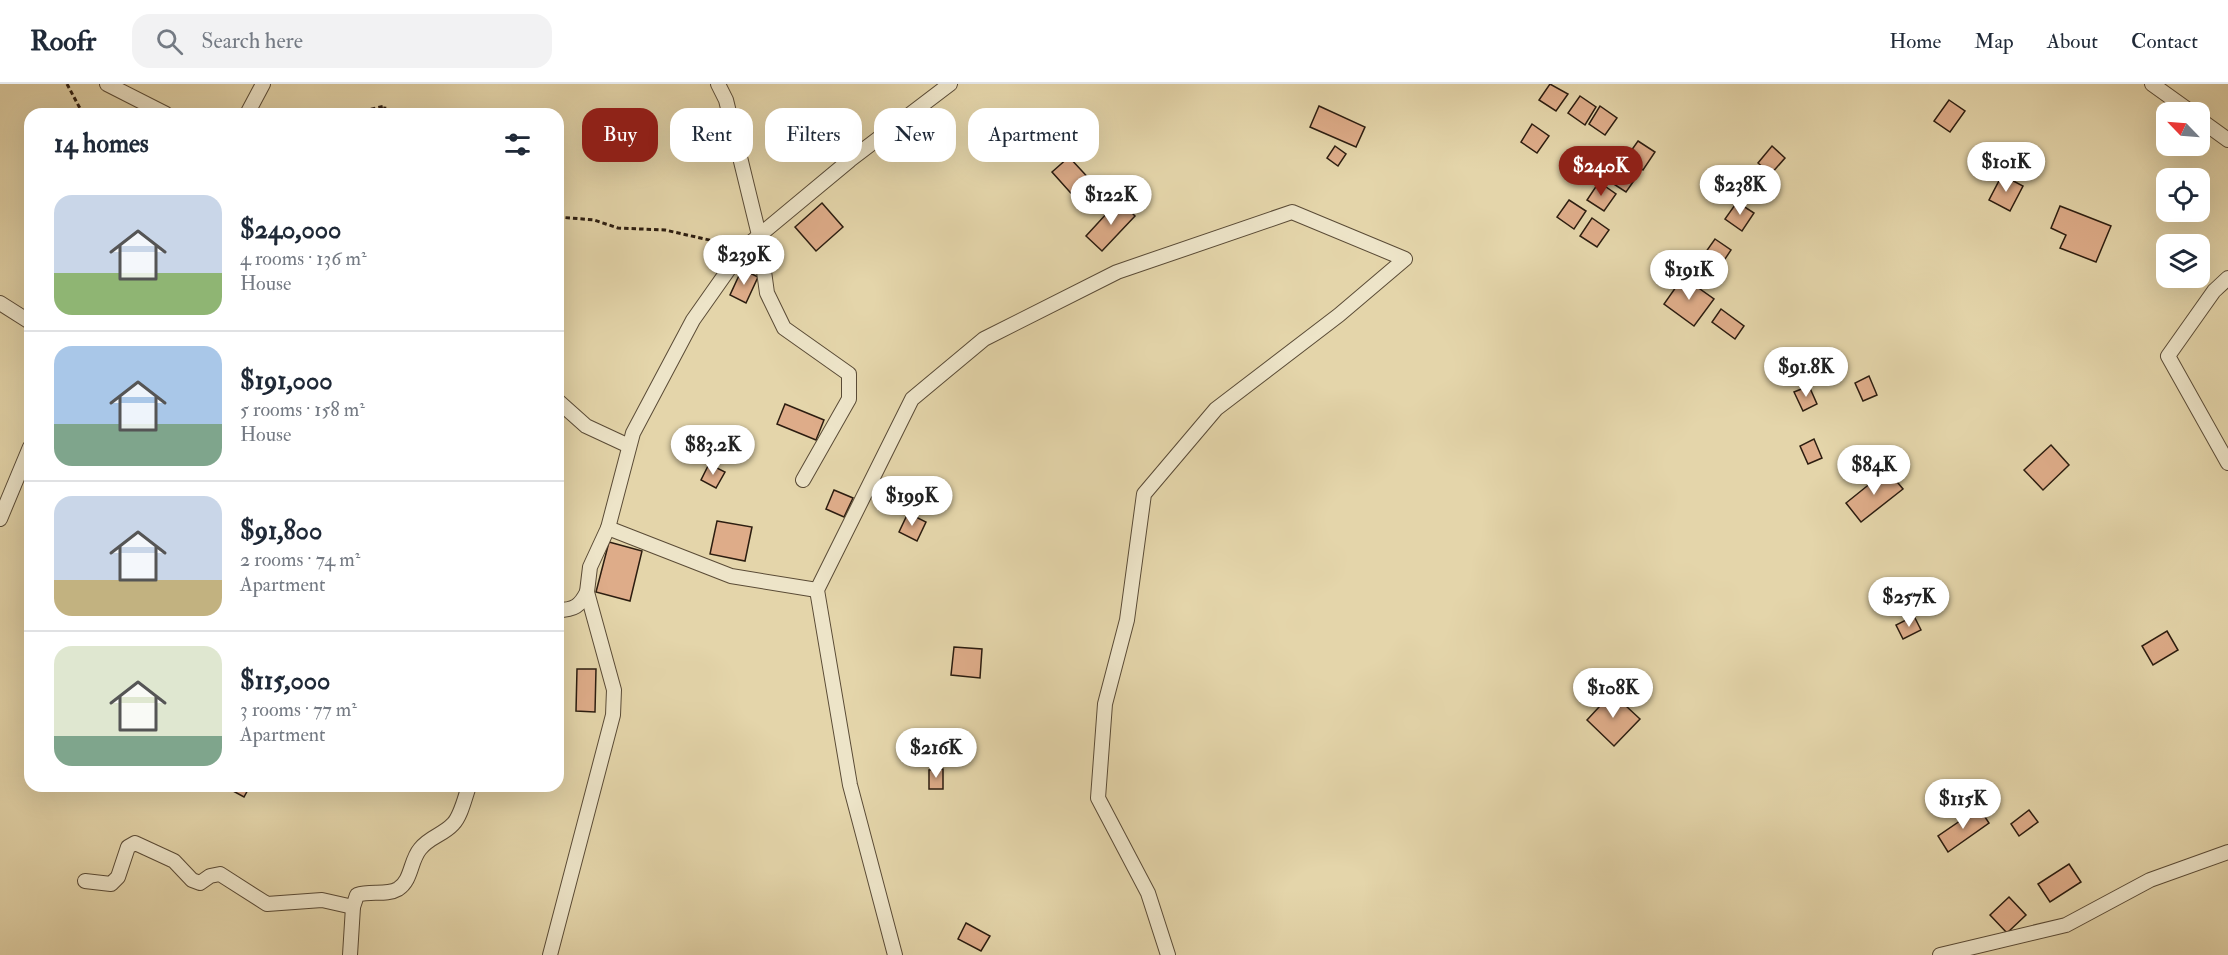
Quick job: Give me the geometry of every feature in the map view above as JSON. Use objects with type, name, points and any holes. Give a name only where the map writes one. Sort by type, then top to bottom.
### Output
[{"type":"street","points":[[107,84],[154,108]]},
{"type":"street","points":[[250,108],[263,84]]},
{"type":"street","points":[[718,84],[726,100],[759,235],[767,293],[784,328],[849,374],[849,399],[803,480]]},
{"type":"street","points":[[564,610],[571,610],[581,604],[587,592],[590,567],[608,528],[633,433],[693,320],[743,249],[850,160],[950,84]]},
{"type":"street","points":[[2152,84],[2177,102]]},
{"type":"street","points":[[2210,127],[2228,140]]},
{"type":"street","points":[[895,955],[850,785],[817,590],[912,399],[984,339],[1117,272],[1292,212],[1405,259],[1339,315],[1216,409],[1144,494],[1127,620],[1105,704],[1098,798],[1148,893],[1168,955]]},
{"type":"street","points":[[2228,278],[2214,291],[2168,356],[2228,463]]},
{"type":"street","points":[[0,303],[24,318]]},
{"type":"street","points":[[564,406],[586,426],[629,446]]},
{"type":"street","points":[[0,519],[24,461]]},
{"type":"street","points":[[608,528],[731,576],[817,590]]},
{"type":"street","points":[[549,955],[613,715],[614,690],[587,592]]},
{"type":"street","points":[[350,955],[353,907],[357,895],[365,892],[392,891],[406,881],[418,851],[430,839],[455,823],[467,792]]},
{"type":"street","points":[[85,881],[111,884],[118,876],[128,847],[135,843],[174,861],[200,883],[210,876],[220,874],[267,904],[322,900],[353,907]]},
{"type":"street","points":[[1940,955],[2066,925],[2150,880],[2228,852]]},
{"type":"path","points":[[67,84],[80,108]]},
{"type":"path","points":[[373,108],[385,105],[385,108]]},
{"type":"path","points":[[564,218],[594,220],[618,228],[665,230],[743,249]]},
{"type":"building","points":[[1550,84],[1568,94],[1556,111],[1539,100]]},
{"type":"building","points":[[1580,96],[1596,107],[1585,125],[1568,113]]},
{"type":"building","points":[[1949,100],[1965,111],[1950,132],[1934,121]]},
{"type":"building","points":[[1319,106],[1365,127],[1356,147],[1310,127]]},
{"type":"building","points":[[1600,106],[1617,118],[1605,135],[1589,124]]},
{"type":"building","points":[[1532,124],[1549,136],[1537,153],[1521,142]]},
{"type":"building","points":[[1638,141],[1655,152],[1643,170],[1626,158]]},
{"type":"building","points":[[1335,146],[1346,154],[1338,166],[1327,158]]},
{"type":"building","points":[[1772,146],[1785,158],[1771,174],[1758,163]]},
{"type":"building","points":[[1575,152],[1592,164],[1580,181],[1563,169]]},
{"type":"building","points":[[1063,162],[1074,162],[1094,184],[1077,200],[1052,172]]},
{"type":"building","points":[[1621,163],[1638,175],[1626,192],[1609,181]]},
{"type":"building","points":[[2002,175],[2023,186],[2010,211],[1989,200]]},
{"type":"building","points":[[1599,182],[1616,194],[1604,211],[1587,200]]},
{"type":"building","points":[[1119,200],[1135,216],[1102,251],[1086,236]]},
{"type":"building","points":[[1569,200],[1586,211],[1574,229],[1557,217]]},
{"type":"building","points":[[1737,202],[1754,213],[1742,231],[1725,219]]},
{"type":"building","points":[[822,203],[843,227],[816,251],[795,227]]},
{"type":"building","points":[[2060,206],[2111,226],[2096,262],[2060,248],[2066,235],[2051,228]]},
{"type":"building","points":[[1592,218],[1609,230],[1597,247],[1580,236]]},
{"type":"building","points":[[1715,239],[1731,250],[1719,268],[1703,256]]},
{"type":"building","points":[[742,269],[758,277],[746,303],[730,295]]},
{"type":"building","points":[[1683,277],[1714,299],[1694,326],[1664,304]]},
{"type":"building","points":[[1721,309],[1744,326],[1735,339],[1712,322]]},
{"type":"building","points":[[1869,376],[1877,395],[1863,401],[1855,383]]},
{"type":"building","points":[[1809,386],[1817,404],[1803,411],[1794,392]]},
{"type":"building","points":[[785,404],[824,420],[816,440],[777,424]]},
{"type":"building","points":[[1814,439],[1822,458],[1808,464],[1800,446]]},
{"type":"building","points":[[2051,445],[2069,465],[2043,490],[2024,470]]},
{"type":"building","points":[[709,464],[725,472],[716,488],[701,480]]},
{"type":"building","points":[[1887,470],[1903,489],[1861,522],[1846,503]]},
{"type":"building","points":[[834,490],[853,498],[844,517],[826,509]]},
{"type":"building","points":[[908,513],[926,522],[917,541],[899,532]]},
{"type":"building","points":[[717,521],[752,527],[745,561],[710,554]]},
{"type":"building","points":[[609,542],[642,551],[630,601],[596,592]]},
{"type":"building","points":[[1914,616],[1921,630],[1903,639],[1896,625]]},
{"type":"building","points":[[2167,631],[2178,650],[2153,665],[2142,646]]},
{"type":"building","points":[[954,647],[982,649],[980,678],[951,675]]},
{"type":"building","points":[[577,669],[596,669],[595,712],[576,711]]},
{"type":"building","points":[[1612,693],[1640,719],[1614,746],[1587,720]]},
{"type":"building","points":[[943,769],[943,789],[929,789],[929,770]]},
{"type":"building","points":[[235,792],[247,792],[244,797]]},
{"type":"building","points":[[1979,808],[1989,823],[1948,852],[1938,836]]},
{"type":"building","points":[[2029,810],[2038,822],[2019,836],[2011,824]]},
{"type":"building","points":[[2069,864],[2081,882],[2050,902],[2038,884]]},
{"type":"building","points":[[2009,897],[2026,915],[2007,933],[1990,915]]},
{"type":"building","points":[[966,923],[990,936],[981,951],[958,939]]}]
